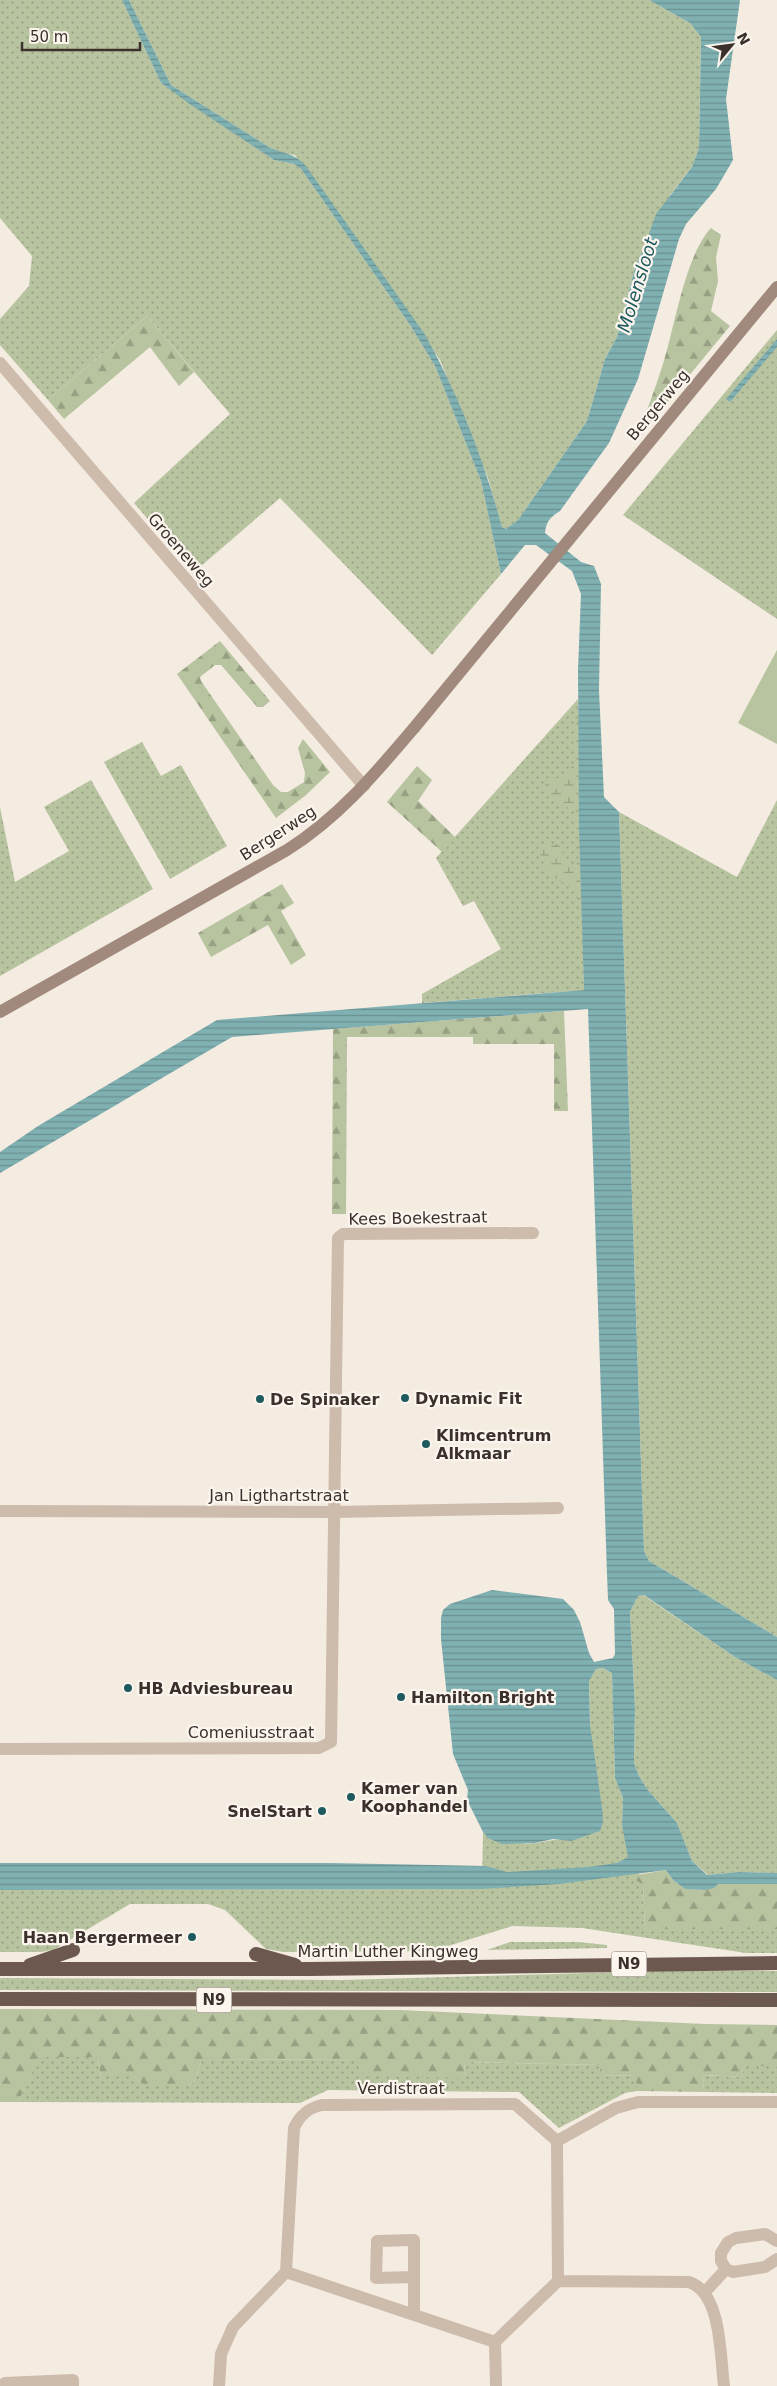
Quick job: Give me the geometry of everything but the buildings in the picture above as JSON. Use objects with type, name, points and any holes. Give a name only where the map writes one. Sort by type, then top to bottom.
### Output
[{"type":"highway","name":"N9","points":[[20,1969],[73,1950]]},
{"type":"highway","name":"N9","points":[[256,1954],[310,1969]]},
{"type":"highway","name":"Martin Luther Kingweg","points":[[0,1968],[310,1969],[777,1963]]},
{"type":"highway","name":"N9","points":[[0,1999],[777,2000]]},
{"type":"main road","name":"Bergerweg","points":[[0,1012],[300,842],[342,809],[364,786],[777,286]]},
{"type":"street","name":"Groeneweg","points":[[0,363],[364,786]]},
{"type":"street","name":"Kees Boekestraat","points":[[334,1512],[338,1238],[343,1234],[533,1233]]},
{"type":"street","name":"Jan Ligthartstraat","points":[[0,1512],[334,1512],[558,1508]]},
{"type":"street","name":"Comeniusstraat","points":[[0,1749],[326,1747],[331,1742],[332,1737],[334,1512]]},
{"type":"street","points":[[558,2280],[557,2141],[616,2108],[638,2102],[777,2102]]},
{"type":"street","name":"Verdistraat","points":[[286,2272],[294,2128],[298,2118],[312,2107],[322,2105],[515,2104],[557,2141]]},
{"type":"street","points":[[777,2241],[772,2236],[759,2234],[736,2238],[728,2242],[720,2253],[721,2261],[726,2269],[740,2272],[765,2267],[777,2259]]},
{"type":"street","points":[[705,2292],[726,2269]]},
{"type":"street","points":[[219,2386],[221,2354],[233,2327],[286,2272],[495,2342]]},
{"type":"street","points":[[414,2277],[414,2314]]},
{"type":"street","points":[[496,2386],[495,2342],[558,2280],[689,2282],[697,2285],[705,2292],[714,2312],[724,2386]]},
{"type":"street","points":[[5,2386],[5,2383],[73,2380],[73,2386]]},
{"type":"green space","points":[[0,0],[122,0],[161,83],[274,160],[294,164],[301,169],[410,325],[435,366],[481,481],[501,574],[432,655],[280,498],[194,572],[134,503],[230,414],[147,316],[48,400],[0,345],[0,319],[29,286],[32,256],[0,218]]},
{"type":"green space","points":[[129,0],[649,0],[690,23],[701,37],[699,148],[692,167],[670,195],[636,264],[617,337],[605,359],[587,421],[518,520],[506,529],[502,527],[488,478],[440,360],[295,155],[280,153],[269,147],[171,85]]},
{"type":"green space","points":[[711,228],[721,235],[716,257],[718,281],[711,311],[730,326],[636,440],[663,364],[682,292],[694,256]]},
{"type":"green space","points":[[147,316],[194,372],[179,386],[150,347],[64,419],[48,400]]},
{"type":"green space","points":[[777,330],[777,619],[623,515]]},
{"type":"green space","points":[[220,641],[270,701],[263,707],[257,707],[221,665],[215,665],[200,677],[201,681],[273,785],[281,792],[288,792],[304,782],[305,773],[298,748],[303,739],[330,772],[306,795],[276,818],[177,674]]},
{"type":"green space","points":[[777,650],[777,744],[738,723]]},
{"type":"green space","points":[[578,699],[584,990],[422,1003],[422,994],[501,949],[474,901],[463,906],[436,858]]},
{"type":"green space","points":[[579,716],[579,842],[574,811],[550,798],[545,786],[547,778],[560,778],[574,765],[573,728]]},
{"type":"green space","points":[[142,742],[161,776],[181,765],[227,846],[170,879],[104,762]]},
{"type":"green space","points":[[417,766],[432,780],[418,801],[456,838],[442,852],[387,802]]},
{"type":"green space","points":[[91,780],[153,889],[0,976],[0,807],[15,882],[69,851],[44,807]]},
{"type":"green space","points":[[777,800],[777,1637],[649,1561],[644,1551],[619,812],[737,877]]},
{"type":"green space","points":[[537,844],[559,844],[567,864],[576,865],[579,853],[581,913],[576,887],[553,877],[545,867]]},
{"type":"green space","points":[[282,884],[294,903],[281,911],[306,955],[291,965],[268,925],[211,957],[198,933]]},
{"type":"green space","points":[[564,1011],[568,1111],[554,1111],[554,1044],[473,1044],[473,1037],[347,1037],[346,1214],[332,1214],[333,1029]]},
{"type":"green space","points":[[643,1595],[735,1657],[777,1680],[777,1873],[739,1872],[708,1875],[692,1861],[677,1823],[647,1789],[639,1776],[634,1763],[635,1708],[630,1612],[638,1596]]},
{"type":"green space","points":[[603,1668],[612,1673],[615,1778],[623,1798],[622,1825],[643,1885],[645,1928],[777,1929],[777,1953],[746,1953],[582,1928],[512,1926],[432,1951],[284,1952],[266,1949],[225,1910],[208,1904],[130,1904],[53,1950],[40,1952],[0,1952],[0,1890],[482,1889],[483,1832],[488,1838],[518,1843],[571,1841],[590,1725],[589,1680],[596,1669]]},
{"type":"green space","points":[[666,1870],[673,1880],[685,1889],[705,1890],[718,1884],[777,1884],[777,1929],[645,1929],[643,1885],[631,1876]]},
{"type":"green space","points":[[510,1942],[578,1942],[607,1945],[607,1948],[487,1950]]},
{"type":"green space","points":[[660,1971],[777,1971],[777,1992],[0,1990],[0,1978],[342,1980]]},
{"type":"green space","points":[[0,2009],[400,2010],[705,2024],[777,2025],[777,2066],[743,2066],[742,2077],[703,2075],[704,2092],[637,2091],[636,2076],[600,2075],[600,2065],[465,2062],[464,2078],[366,2076],[361,2073],[360,2060],[202,2059],[194,2082],[189,2085],[143,2085],[135,2076],[101,2076],[97,2057],[40,2057],[18,2102],[0,2102]]},
{"type":"green space","points":[[39,2057],[97,2057],[101,2076],[135,2076],[143,2085],[189,2085],[194,2082],[202,2059],[360,2060],[464,2077],[465,2062],[600,2065],[601,2075],[637,2076],[637,2091],[625,2093],[559,2128],[519,2092],[328,2090],[300,2103],[18,2102]]},
{"type":"green space","points":[[743,2066],[777,2066],[777,2093],[704,2092],[703,2075],[742,2077]]},
{"type":"water","name":"Molensloot","points":[[122,0],[129,0],[171,85],[269,147],[293,156],[306,166],[424,333],[459,403],[487,477],[502,527],[506,529],[518,520],[587,421],[605,359],[617,337],[636,264],[656,214],[692,167],[699,148],[701,37],[690,23],[649,0],[740,0],[726,99],[733,160],[716,189],[686,224],[679,239],[638,379],[609,443],[560,511],[549,520],[545,533],[581,562],[594,566],[601,584],[599,690],[604,797],[619,812],[644,1551],[649,1561],[777,1637],[777,1680],[735,1657],[644,1595],[638,1596],[630,1612],[635,1708],[634,1763],[647,1789],[677,1823],[692,1861],[707,1875],[739,1872],[777,1873],[777,1884],[718,1884],[714,1888],[705,1890],[685,1889],[673,1880],[666,1870],[559,1884],[482,1889],[0,1890],[0,1863],[330,1863],[486,1866],[507,1872],[588,1867],[617,1863],[628,1857],[622,1825],[623,1798],[615,1778],[612,1673],[603,1668],[596,1669],[589,1681],[590,1725],[602,1808],[603,1822],[600,1831],[571,1841],[553,1839],[535,1843],[502,1844],[488,1838],[483,1832],[467,1800],[468,1790],[453,1754],[441,1639],[443,1610],[450,1604],[492,1590],[563,1599],[574,1610],[580,1622],[589,1653],[594,1662],[613,1658],[615,1654],[614,1609],[608,1600],[588,1009],[232,1037],[0,1173],[0,1152],[38,1126],[217,1020],[584,990],[579,828],[578,670],[581,594],[572,571],[536,545],[525,545],[501,574],[481,481],[435,366],[410,325],[301,169],[294,164],[274,160],[161,83]]},
{"type":"water","points":[[777,339],[777,347],[730,402],[726,399]]},
{"type":"place","name":"Dynamic Fit","points":[[405,1398]]},
{"type":"place","name":"De Spinaker","points":[[260,1399]]},
{"type":"place","name":"Klimcentrum Alkmaar","points":[[426,1444]]},
{"type":"place","name":"HB Adviesbureau","points":[[128,1688]]},
{"type":"place","name":"Hamilton Bright","points":[[401,1697]]},
{"type":"place","name":"Kamer van Koophandel","points":[[351,1797]]},
{"type":"place","name":"SnelStart","points":[[322,1811]]},
{"type":"place","name":"Haan Bergermeer","points":[[192,1937]]}]
